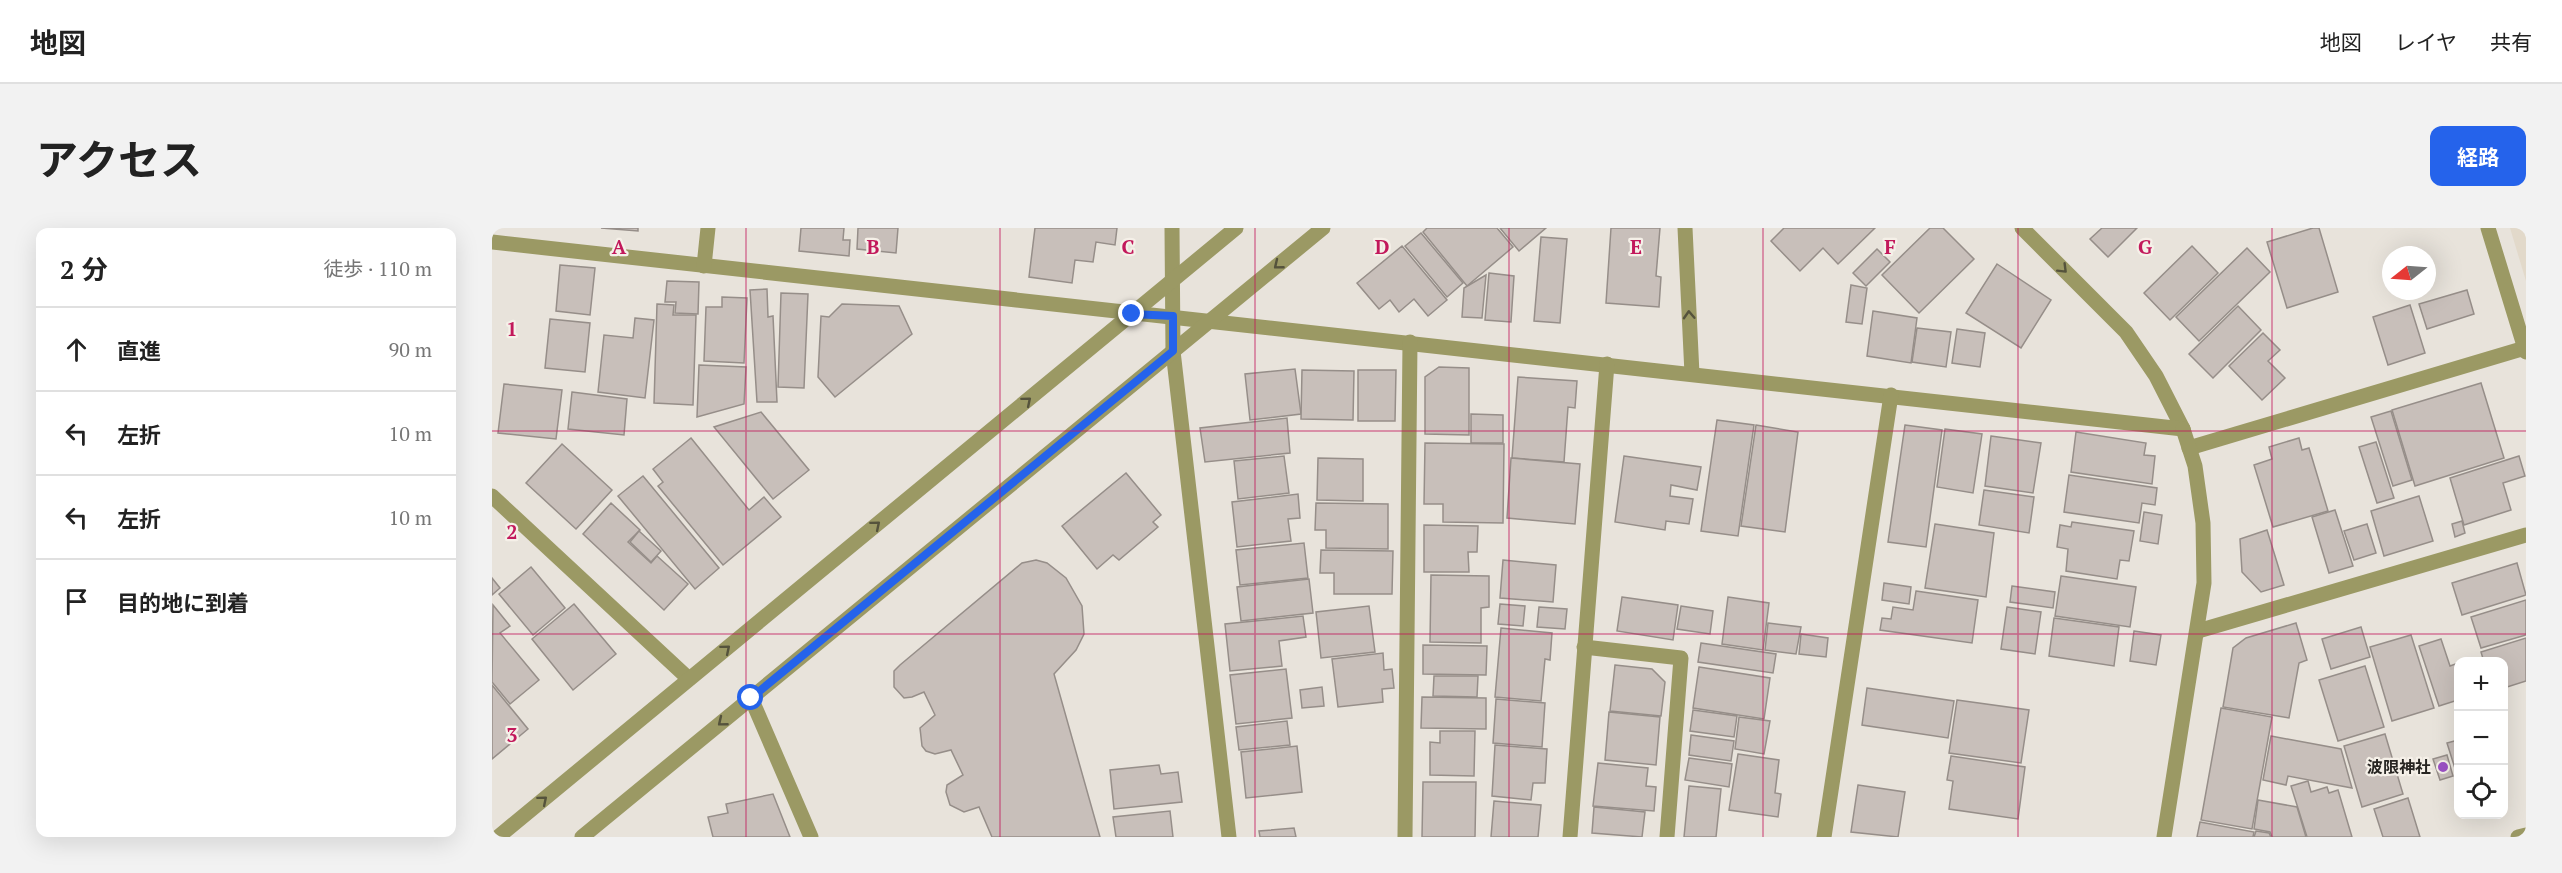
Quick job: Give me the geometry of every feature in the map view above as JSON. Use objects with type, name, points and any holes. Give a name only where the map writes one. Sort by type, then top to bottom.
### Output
[{"type":"street","points":[[704,266],[708,228]]},
{"type":"street","points":[[1172,228],[1173,351],[1229,837]]},
{"type":"street","points":[[498,837],[1236,228]]},
{"type":"street","points":[[582,837],[1323,228]]},
{"type":"street","points":[[1684,228],[1692,374]]},
{"type":"street","points":[[2022,228],[2126,332],[2156,376],[2183,429],[2195,466],[2203,523],[2204,583],[2164,837]]},
{"type":"street","points":[[2189,448],[2525,350],[2488,228]]},
{"type":"street","points":[[492,242],[2183,429]]},
{"type":"street","points":[[1404,837],[1410,342]]},
{"type":"street","points":[[1570,837],[1607,364]]},
{"type":"street","points":[[1824,837],[1891,395]]},
{"type":"street","points":[[492,496],[689,679]]},
{"type":"street","points":[[2198,631],[2526,535]]},
{"type":"street","points":[[1584,647],[1681,657],[1667,837]]},
{"type":"street","points":[[751,698],[811,837]]},
{"type":"street","points":[[2518,837],[2526,835]]},
{"type":"shaded area","points":[[2510,228],[2526,228],[2526,281]]},
{"type":"building","points":[[601,228],[638,228],[638,231]]},
{"type":"building","points":[[801,228],[844,228],[843,240],[850,240],[849,256],[799,251]]},
{"type":"building","points":[[858,228],[898,228],[896,253],[857,249]]},
{"type":"building","points":[[1035,228],[1117,228],[1115,245],[1096,242],[1093,262],[1075,260],[1072,283],[1029,277]]},
{"type":"building","points":[[1427,228],[1497,228],[1513,247],[1467,286],[1423,232]]},
{"type":"building","points":[[1500,228],[1546,228],[1519,251]]},
{"type":"building","points":[[1611,228],[1660,228],[1656,276],[1661,277],[1659,307],[1606,303]]},
{"type":"building","points":[[1784,228],[1875,228],[1838,264],[1823,248],[1800,271],[1771,241]]},
{"type":"building","points":[[1930,228],[1943,228],[1974,259],[1919,313],[1882,275]]},
{"type":"building","points":[[2102,228],[2137,228],[2108,257],[2090,239]]},
{"type":"building","points":[[2319,228],[2338,292],[2287,308],[2267,242]]},
{"type":"building","points":[[1421,233],[1463,283],[1447,297],[1405,246]]},
{"type":"building","points":[[1541,237],[1567,239],[1560,323],[1534,321]]},
{"type":"building","points":[[1402,246],[1447,300],[1428,316],[1414,299],[1399,312],[1390,300],[1379,309],[1357,283]]},
{"type":"building","points":[[2192,246],[2218,273],[2170,320],[2144,293]]},
{"type":"building","points":[[2247,248],[2270,272],[2199,341],[2176,317]]},
{"type":"building","points":[[1877,249],[1890,262],[1866,286],[1853,273]]},
{"type":"building","points":[[1997,264],[2051,300],[2021,348],[1966,313]]},
{"type":"building","points":[[560,265],[595,268],[590,315],[556,311]]},
{"type":"building","points":[[1489,273],[1514,276],[1511,322],[1485,320]]},
{"type":"building","points":[[1486,275],[1482,318],[1462,317],[1464,288]]},
{"type":"building","points":[[667,281],[699,282],[698,314],[675,313],[676,302],[665,302]]},
{"type":"building","points":[[1851,285],[1867,288],[1862,324],[1846,322]]},
{"type":"building","points":[[767,289],[768,317],[773,316],[777,402],[757,402],[750,290]]},
{"type":"building","points":[[2467,290],[2474,314],[2427,329],[2419,304]]},
{"type":"building","points":[[781,293],[808,294],[804,388],[778,387]]},
{"type":"building","points":[[722,297],[747,298],[744,363],[704,361],[706,307],[722,307]]},
{"type":"building","points":[[657,304],[674,305],[673,315],[696,315],[693,405],[654,403]]},
{"type":"building","points":[[842,304],[899,306],[912,334],[835,397],[818,377],[821,316],[829,317]]},
{"type":"building","points":[[2410,305],[2425,353],[2388,365],[2373,317]]},
{"type":"building","points":[[2238,306],[2261,330],[2213,378],[2189,354]]},
{"type":"building","points":[[1873,311],[1917,318],[1911,363],[1867,356]]},
{"type":"building","points":[[635,318],[654,320],[645,398],[598,392],[604,335],[633,338]]},
{"type":"building","points":[[550,319],[590,323],[585,372],[545,368]]},
{"type":"building","points":[[1917,328],[1951,332],[1946,367],[1912,362]]},
{"type":"building","points":[[1957,329],[1985,333],[1980,367],[1952,363]]},
{"type":"building","points":[[2263,333],[2280,350],[2268,361],[2285,378],[2262,400],[2229,366]]},
{"type":"building","points":[[699,365],[746,367],[744,404],[697,417]]},
{"type":"building","points":[[1439,367],[1469,368],[1469,435],[1425,434],[1425,377]]},
{"type":"building","points":[[1295,369],[1301,414],[1250,420],[1245,374]]},
{"type":"building","points":[[1302,370],[1354,371],[1353,420],[1301,419]]},
{"type":"building","points":[[1358,370],[1396,370],[1395,421],[1358,421]]},
{"type":"building","points":[[1518,377],[1577,381],[1575,408],[1568,407],[1564,462],[1512,458]]},
{"type":"building","points":[[2481,383],[2504,458],[2415,486],[2392,410]]},
{"type":"building","points":[[504,384],[562,390],[556,439],[498,433]]},
{"type":"building","points":[[572,392],[627,399],[624,435],[568,429]]},
{"type":"building","points":[[2391,411],[2412,480],[2393,486],[2371,417]]},
{"type":"building","points":[[761,412],[809,470],[773,499],[714,427]]},
{"type":"building","points":[[1471,414],[1503,415],[1503,443],[1471,443]]},
{"type":"building","points":[[1287,418],[1290,453],[1205,462],[1200,428]]},
{"type":"building","points":[[1717,420],[1754,425],[1738,536],[1701,531]]},
{"type":"building","points":[[1756,425],[1798,432],[1785,532],[1741,526]]},
{"type":"building","points":[[1905,425],[1942,430],[1926,547],[1888,542]]},
{"type":"building","points":[[1945,429],[1982,434],[1973,493],[1937,487]]},
{"type":"building","points":[[2076,432],[2146,443],[2144,455],[2155,456],[2152,484],[2071,472]]},
{"type":"building","points":[[1991,436],[2041,443],[2033,493],[1985,486]]},
{"type":"building","points":[[691,438],[749,510],[764,497],[781,517],[723,565],[658,486],[663,482],[653,469]]},
{"type":"building","points":[[2299,438],[2302,450],[2309,448],[2328,511],[2273,527],[2254,465],[2272,459],[2269,447]]},
{"type":"building","points":[[2376,442],[2394,498],[2377,503],[2359,447]]},
{"type":"building","points":[[1425,443],[1504,444],[1503,523],[1443,522],[1443,504],[1424,504]]},
{"type":"building","points":[[562,444],[612,490],[576,529],[526,483]]},
{"type":"building","points":[[1284,456],[1289,493],[1238,499],[1234,461]]},
{"type":"building","points":[[1624,456],[1701,467],[1697,490],[1671,485],[1670,496],[1693,499],[1689,524],[1666,521],[1665,530],[1615,522]]},
{"type":"building","points":[[2519,456],[2525,476],[2503,483],[2511,510],[2464,525],[2450,478]]},
{"type":"building","points":[[1318,458],[1363,459],[1363,501],[1317,500]]},
{"type":"building","points":[[1511,458],[1580,464],[1575,524],[1507,518]]},
{"type":"building","points":[[1126,473],[1161,515],[1153,522],[1158,527],[1119,560],[1113,555],[1097,569],[1062,526]]},
{"type":"building","points":[[2069,475],[2157,488],[2155,505],[2142,503],[2139,523],[2064,512]]},
{"type":"building","points":[[643,476],[719,568],[695,589],[618,496]]},
{"type":"building","points":[[1984,490],[2034,497],[2029,533],[1979,525]]},
{"type":"building","points":[[1298,494],[1300,518],[1288,519],[1291,541],[1237,547],[1232,502]]},
{"type":"building","points":[[2419,496],[2433,541],[2384,556],[2371,511]]},
{"type":"building","points":[[611,503],[640,530],[628,542],[651,563],[657,556],[688,584],[664,610],[583,534]]},
{"type":"building","points":[[1316,503],[1388,504],[1388,549],[1326,548],[1326,530],[1315,530]]},
{"type":"building","points":[[2335,510],[2353,566],[2329,573],[2312,517]]},
{"type":"building","points":[[2144,512],[2162,515],[2158,544],[2140,541]]},
{"type":"building","points":[[2462,521],[2465,533],[2455,537],[2452,524]]},
{"type":"building","points":[[2072,522],[2134,531],[2129,561],[2120,560],[2117,579],[2066,571],[2068,549],[2057,547],[2060,525],[2071,527]]},
{"type":"building","points":[[1935,524],[1994,533],[1986,597],[1925,588]]},
{"type":"building","points":[[2367,524],[2376,553],[2354,560],[2344,531]]},
{"type":"building","points":[[1424,525],[1478,526],[1477,552],[1468,552],[1469,572],[1424,572]]},
{"type":"building","points":[[2267,530],[2284,585],[2261,592],[2242,572],[2240,539]]},
{"type":"building","points":[[639,531],[661,551],[651,562],[630,542]]},
{"type":"building","points":[[1304,543],[1308,578],[1240,585],[1236,550]]},
{"type":"building","points":[[1321,550],[1393,551],[1392,594],[1334,594],[1334,573],[1320,573]]},
{"type":"building","points":[[1036,560],[1047,563],[1066,578],[1082,606],[1084,634],[1076,650],[1054,674],[1100,837],[992,837],[979,807],[964,812],[950,805],[946,792],[947,785],[963,775],[951,750],[935,754],[926,751],[922,746],[920,728],[935,715],[924,692],[904,698],[894,687],[894,671],[900,665],[1022,563]]},
{"type":"building","points":[[1503,560],[1556,565],[1553,602],[1500,598]]},
{"type":"building","points":[[2517,563],[2526,595],[2462,615],[2452,583]]},
{"type":"building","points":[[531,567],[565,608],[533,635],[499,594]]},
{"type":"building","points":[[1431,575],[1489,576],[1489,607],[1481,608],[1481,643],[1430,642]]},
{"type":"building","points":[[2061,576],[2136,587],[2130,627],[2055,616]]},
{"type":"building","points":[[492,578],[500,588],[492,595]]},
{"type":"building","points":[[1309,579],[1313,613],[1241,621],[1237,587]]},
{"type":"building","points":[[1884,583],[1911,587],[1909,604],[1882,600]]},
{"type":"building","points":[[2012,586],[2055,592],[2053,608],[2010,602]]},
{"type":"building","points":[[1916,591],[1978,600],[1972,643],[1880,630],[1882,618],[1891,619],[1893,607],[1913,610]]},
{"type":"building","points":[[1622,597],[1678,605],[1673,640],[1617,631]]},
{"type":"building","points":[[1728,597],[1769,603],[1763,650],[1722,644]]},
{"type":"building","points":[[2526,600],[2526,635],[2481,648],[2471,617]]},
{"type":"building","points":[[574,604],[616,654],[573,690],[532,639]]},
{"type":"building","points":[[1500,604],[1525,606],[1523,626],[1498,624]]},
{"type":"building","points":[[493,605],[510,626],[500,633],[539,680],[510,704],[492,682]]},
{"type":"building","points":[[1369,606],[1375,652],[1321,658],[1316,612]]},
{"type":"building","points":[[1681,606],[1713,611],[1710,634],[1677,629]]},
{"type":"building","points":[[1539,607],[1567,609],[1565,629],[1537,627]]},
{"type":"building","points":[[2007,607],[2041,612],[2035,654],[2001,649]]},
{"type":"building","points":[[1303,616],[1306,637],[1279,641],[1282,666],[1230,671],[1225,624]]},
{"type":"building","points":[[2054,618],[2119,627],[2114,666],[2049,656]]},
{"type":"building","points":[[1768,623],[1801,627],[1796,654],[1765,650]]},
{"type":"building","points":[[2296,623],[2307,660],[2299,663],[2289,718],[2223,707],[2233,648],[2246,638]]},
{"type":"building","points":[[2361,627],[2370,657],[2331,669],[2322,639]]},
{"type":"building","points":[[1501,628],[1552,633],[1550,660],[1545,659],[1541,701],[1495,697]]},
{"type":"building","points":[[2134,631],[2161,635],[2156,665],[2130,661]]},
{"type":"building","points":[[1801,634],[1828,638],[1826,657],[1799,654]]},
{"type":"building","points":[[2411,635],[2434,708],[2392,721],[2370,647]]},
{"type":"building","points":[[2526,638],[2526,681],[2508,687],[2508,657],[2482,657],[2481,652]]},
{"type":"building","points":[[2441,639],[2450,666],[2454,664],[2454,701],[2439,706],[2419,646]]},
{"type":"building","points":[[1701,643],[1776,654],[1773,673],[1698,662]]},
{"type":"building","points":[[1423,645],[1487,646],[1486,675],[1423,674]]},
{"type":"building","points":[[1383,653],[1384,670],[1392,669],[1394,688],[1382,689],[1383,702],[1338,707],[1332,659]]},
{"type":"building","points":[[1615,665],[1652,669],[1665,682],[1661,716],[1610,711]]},
{"type":"building","points":[[2365,666],[2384,727],[2338,741],[2319,680]]},
{"type":"building","points":[[1699,667],[1770,678],[1764,719],[1693,708]]},
{"type":"building","points":[[1286,669],[1292,718],[1236,724],[1230,675]]},
{"type":"building","points":[[1434,676],[1478,676],[1477,697],[1433,696]]},
{"type":"building","points":[[492,685],[528,729],[492,759]]},
{"type":"building","points":[[1322,687],[1324,706],[1302,708],[1300,690]]},
{"type":"building","points":[[1867,688],[1954,701],[1948,738],[1862,725]]},
{"type":"building","points":[[1422,697],[1486,698],[1486,729],[1421,728]]},
{"type":"building","points":[[1496,699],[1545,703],[1542,747],[1493,743]]},
{"type":"building","points":[[1957,700],[2029,710],[2021,763],[1949,753]]},
{"type":"building","points":[[2221,708],[2272,717],[2252,829],[2201,820]]},
{"type":"building","points":[[1693,710],[1737,716],[1734,737],[1690,731]]},
{"type":"building","points":[[1609,712],[1660,717],[1656,765],[1605,760]]},
{"type":"building","points":[[1739,717],[1770,721],[1764,754],[1735,749]]},
{"type":"building","points":[[1287,721],[1290,745],[1239,750],[1236,727]]},
{"type":"building","points":[[1440,731],[1475,731],[1474,776],[1430,775],[1430,742],[1440,743]]},
{"type":"building","points":[[2385,734],[2403,794],[2362,807],[2344,746]]},
{"type":"building","points":[[1691,735],[1734,741],[1731,761],[1689,755]]},
{"type":"building","points":[[2271,736],[2341,749],[2352,788],[2288,776],[2286,785],[2263,780]]},
{"type":"building","points":[[2454,741],[2454,765],[2447,743]]},
{"type":"building","points":[[1495,745],[1547,749],[1545,783],[1533,783],[1531,800],[1492,796]]},
{"type":"building","points":[[1297,746],[1302,792],[1246,798],[1241,752]]},
{"type":"building","points":[[1738,754],[1779,760],[1775,793],[1781,794],[1778,817],[1729,810]]},
{"type":"building","points":[[2447,755],[2453,776],[2440,780],[2433,759]]},
{"type":"building","points":[[1951,756],[2025,767],[2018,819],[1949,809],[1953,781],[1947,780]]},
{"type":"building","points":[[1689,758],[1732,764],[1729,787],[1685,780]]},
{"type":"building","points":[[1598,763],[1648,768],[1646,786],[1656,787],[1654,811],[1593,806]]},
{"type":"building","points":[[1159,765],[1161,774],[1178,772],[1182,802],[1114,809],[1110,770]]},
{"type":"building","points":[[2308,781],[2311,792],[2327,787],[2329,793],[2338,790],[2352,837],[2307,837],[2291,786]]},
{"type":"building","points":[[1423,782],[1476,782],[1475,837],[1422,837]]},
{"type":"building","points":[[1858,785],[1905,792],[1898,837],[1851,832]]},
{"type":"building","points":[[1689,786],[1721,789],[1716,837],[1684,837]]},
{"type":"building","points":[[773,794],[790,837],[713,837],[708,817],[728,813],[726,804]]},
{"type":"building","points":[[2408,798],[2420,837],[2383,837],[2374,809]]},
{"type":"building","points":[[2258,800],[2297,807],[2306,837],[2272,837],[2270,832],[2254,829]]},
{"type":"building","points":[[1494,801],[1541,805],[1538,837],[1491,837]]},
{"type":"building","points":[[1594,807],[1645,812],[1642,837],[1592,833]]},
{"type":"building","points":[[1170,811],[1173,837],[1116,837],[1113,817]]},
{"type":"building","points":[[2200,822],[2254,832],[2253,837],[2197,837]]},
{"type":"building","points":[[1294,828],[1296,837],[1260,837],[1259,831]]},
{"type":"building","points":[[2256,831],[2269,833],[2271,837],[2254,837]]},
{"type":"place","name":"波限神社","points":[[2443,767]]},
{"type":"route","points":[[751,698],[1173,351],[1173,316],[1132,314]]}]
